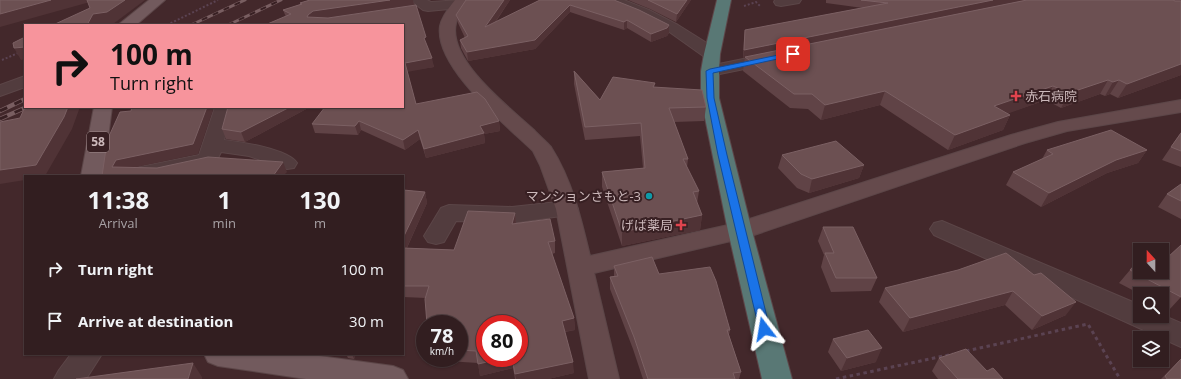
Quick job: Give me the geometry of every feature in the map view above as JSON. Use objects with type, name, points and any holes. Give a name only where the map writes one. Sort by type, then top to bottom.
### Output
[{"type":"highway","points":[[724,0],[711,63],[710,98],[740,232],[777,379]]},
{"type":"main road","points":[[127,24],[158,0]]},
{"type":"main road","name":"58","points":[[92,175],[103,108]]},
{"type":"main road","points":[[225,355],[393,379]]},
{"type":"street","points":[[417,0],[428,7],[461,2]]},
{"type":"street","points":[[610,0],[644,13],[672,28],[711,63],[787,55]]},
{"type":"street","points":[[461,2],[450,19],[447,36],[459,65],[468,78],[541,148],[552,165],[567,209],[581,267],[604,379]]},
{"type":"street","points":[[0,91],[24,81]]},
{"type":"street","points":[[581,267],[740,232],[1018,139],[1065,126],[1181,106]]},
{"type":"street","points":[[135,175],[208,160],[224,108]]},
{"type":"street","points":[[212,146],[237,147],[261,151],[287,163]]},
{"type":"street","points":[[436,236],[449,213],[512,215],[539,210],[567,209]]},
{"type":"street","points":[[942,229],[1181,336]]},
{"type":"street","points":[[69,379],[87,355]]},
{"type":"path","points":[[170,24],[218,0]]},
{"type":"path","points":[[746,6],[753,2]]},
{"type":"path","points":[[1,60],[24,50]]},
{"type":"path","points":[[836,379],[1088,324],[1120,379]]},
{"type":"building","points":[[0,0],[51,0],[0,14]]},
{"type":"building","points":[[87,0],[125,0],[107,12],[93,14],[88,24],[55,24],[90,8]]},
{"type":"building","points":[[310,0],[390,0],[313,11],[307,17],[328,18],[416,5],[426,37],[424,38],[432,58],[405,63],[416,104],[477,92],[485,99],[499,121],[480,126],[484,133],[424,149],[418,130],[403,140],[359,121],[355,126],[312,124],[324,108],[404,108],[404,24],[267,24],[291,14],[283,10],[302,4],[300,3]]},
{"type":"building","points":[[466,0],[504,0],[485,27],[540,0],[614,0],[639,10],[669,25],[667,28],[651,34],[627,20],[624,22],[570,5],[535,40],[467,52],[460,40],[468,36],[456,15]]},
{"type":"building","points":[[648,0],[687,0],[677,14]]},
{"type":"building","points":[[861,0],[993,0],[744,50],[745,30],[888,3]]},
{"type":"building","points":[[1027,0],[1181,1],[1181,64],[1127,84],[1119,80],[1113,82],[1108,80],[1069,93],[1053,86],[994,106],[1010,115],[955,135],[885,91],[825,105],[812,94],[794,94],[745,57]]},
{"type":"building","points":[[24,38],[24,47],[14,48],[13,43]]},
{"type":"building","points":[[574,71],[600,100],[613,77],[655,83],[653,87],[702,90],[706,107],[669,108],[688,159],[683,159],[699,191],[693,192],[702,215],[622,232],[602,172],[645,168],[641,123],[585,127]]},
{"type":"building","points":[[68,108],[64,117],[36,165],[0,170],[0,122],[20,118],[24,109]]},
{"type":"building","points":[[132,108],[207,108],[193,144],[116,160],[112,167],[157,168],[208,157],[283,162],[274,175],[102,175],[108,135],[110,134],[120,112],[131,111]]},
{"type":"building","points":[[228,108],[288,108],[241,132],[222,129]]},
{"type":"building","points":[[1111,130],[1147,150],[1116,160],[1049,193],[1013,172],[1053,154],[1047,150]]},
{"type":"building","points":[[1181,133],[1181,151],[1171,147]]},
{"type":"building","points":[[836,141],[864,165],[812,179],[801,174],[782,155]]},
{"type":"building","points":[[1181,184],[1181,201],[1167,194]]},
{"type":"building","points":[[404,190],[425,192],[404,236]]},
{"type":"building","points":[[468,211],[515,213],[512,224],[550,219],[555,241],[548,242],[574,318],[562,321],[573,362],[515,374],[514,367],[528,367],[528,315],[476,315],[476,351],[468,351],[468,315],[426,315],[425,299],[429,286],[404,286],[404,248],[454,250]]},
{"type":"building","points":[[823,227],[853,227],[877,278],[836,278],[825,253],[834,253]]},
{"type":"building","points":[[1181,245],[1181,297],[1169,291],[1169,287],[1162,287],[1147,279],[1169,279],[1169,256]]},
{"type":"building","points":[[1006,253],[1034,275],[1041,273],[1076,302],[1042,316],[1013,291],[910,318],[885,288],[958,270]]},
{"type":"building","points":[[652,257],[659,274],[710,267],[716,281],[730,330],[727,330],[741,372],[733,373],[735,379],[648,379],[634,337],[610,277],[618,276],[614,266]]},
{"type":"building","points":[[868,330],[882,348],[847,358],[833,339]]},
{"type":"building","points":[[966,349],[987,371],[993,368],[1003,379],[958,379],[939,358]]},
{"type":"building","points":[[1181,359],[1181,379],[1167,379],[1165,376]]},
{"type":"building","points":[[193,363],[188,379],[76,379]]},
{"type":"railway","points":[[193,24],[245,0]]},
{"type":"railway","points":[[230,24],[281,0]]},
{"type":"railway","points":[[0,111],[24,99]]},
{"type":"railway","points":[[0,119],[25,108]]},
{"type":"place","name":"赤石病院","points":[[1016,96]]},
{"type":"place","name":"マンションさもと-3","points":[[649,196]]},
{"type":"place","name":"げば薬局","points":[[681,225]]},
{"type":"route","points":[[764,329],[740,232],[710,98],[710,71],[793,54]]}]
